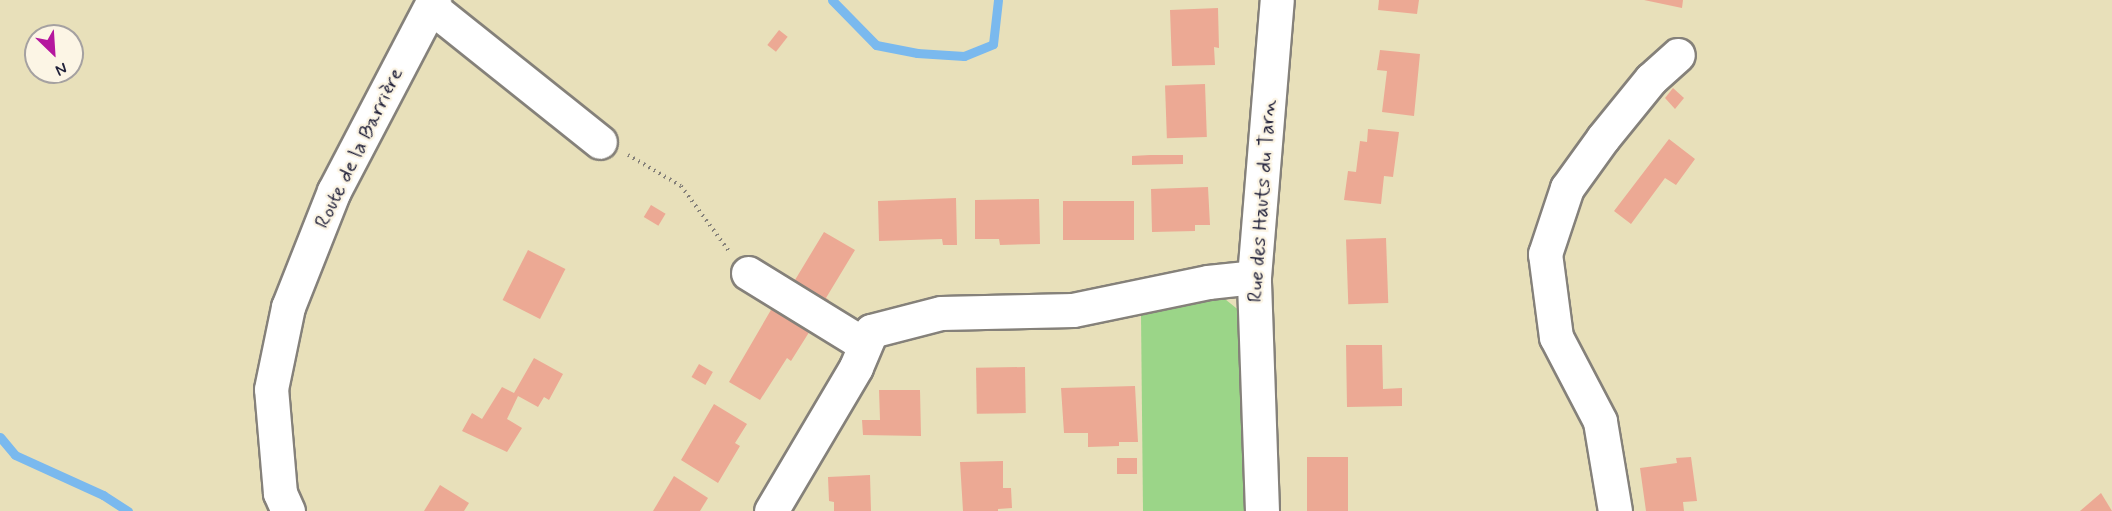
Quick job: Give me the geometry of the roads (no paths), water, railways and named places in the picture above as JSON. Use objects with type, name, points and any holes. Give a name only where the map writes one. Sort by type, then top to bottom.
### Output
[{"type":"street","name":"Rue des Hauts du Tarn","points":[[1263,511],[1254,277],[1277,0]]},
{"type":"street","points":[[433,3],[600,142]]},
{"type":"street","name":"Route de la Barrière","points":[[288,511],[279,493],[271,388],[288,308],[334,191],[433,3]]},
{"type":"street","points":[[1614,511],[1599,421],[1556,337],[1545,254],[1567,188],[1603,138],[1651,80],[1678,55]]},
{"type":"street","points":[[748,273],[865,345]]},
{"type":"street","points":[[771,511],[855,367],[871,331],[941,313],[1073,310],[1208,282],[1254,277]]},
{"type":"waterway","points":[[832,0],[876,45],[917,53],[964,56],[993,44],[998,0]]},
{"type":"waterway","points":[[0,437],[15,455],[103,495],[128,511]]}]
